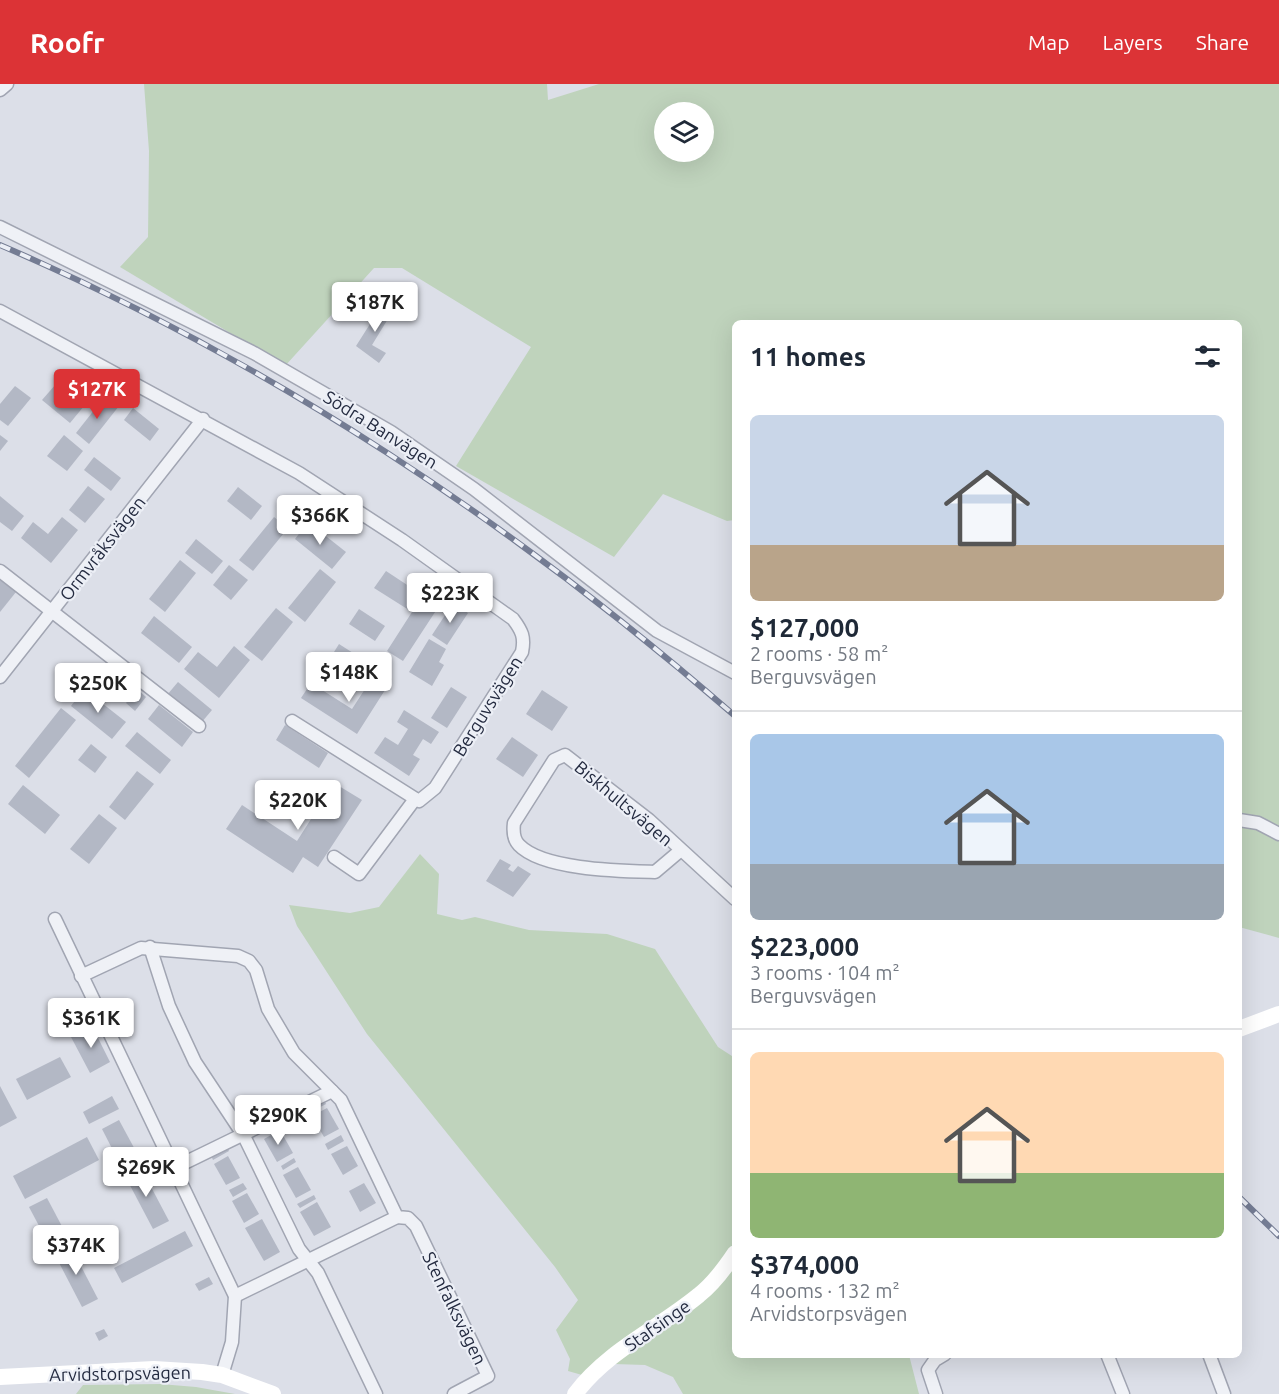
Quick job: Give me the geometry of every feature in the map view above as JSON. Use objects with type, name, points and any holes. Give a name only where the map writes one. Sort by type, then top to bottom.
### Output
[{"type":"street","points":[[0,90],[7,84]]},
{"type":"street","name":"Södra Banvägen","points":[[0,227],[254,353],[392,432],[474,489],[657,631],[732,671]]},
{"type":"street","name":"Berguvsvägen","points":[[0,311],[299,473],[402,540],[513,619],[522,631],[524,640],[522,652],[435,788],[419,801],[415,799]]},
{"type":"street","name":"Ormvråksvägen","points":[[0,677],[203,419]]},
{"type":"street","points":[[0,571],[199,726]]},
{"type":"street","points":[[292,721],[415,799],[359,874],[334,857]]},
{"type":"street","name":"Biskhultsvägen","points":[[681,850],[655,872],[563,864],[542,859],[518,844],[512,833],[514,823],[554,760],[565,755],[649,820],[732,896]]},
{"type":"street","points":[[1242,820],[1258,823],[1279,834]]},
{"type":"street","points":[[55,919],[235,1296],[232,1342],[222,1375]]},
{"type":"street","points":[[150,947],[169,1006],[195,1062],[244,1136],[295,1240],[308,1262],[318,1273],[376,1394]]},
{"type":"street","name":"Stenfalksvägen","points":[[81,976],[129,953],[150,947],[237,956],[249,961],[256,970],[268,1009],[282,1036],[294,1053],[341,1100],[397,1217],[408,1218],[416,1226],[488,1376],[454,1394]]},
{"type":"street","points":[[1242,1028],[1279,1014]]},
{"type":"street","points":[[174,1168],[244,1136],[332,1091]]},
{"type":"street","points":[[235,1296],[397,1217]]},
{"type":"street","name":"Stafsinge","points":[[575,1394],[606,1362],[636,1337],[700,1295],[732,1257]]},
{"type":"street","points":[[936,1394],[928,1370],[938,1358]]},
{"type":"street","points":[[1109,1358],[1123,1394]]},
{"type":"street","points":[[1210,1358],[1224,1394]]},
{"type":"street","name":"Arvidstorpsvägen","points":[[0,1377],[154,1369],[222,1375],[273,1394]]},
{"type":"green space","points":[[144,84],[547,84],[548,100],[599,84],[1279,84],[1279,938],[1242,928],[1242,320],[732,320],[732,520],[727,521],[663,494],[614,557],[456,466],[531,347],[402,268],[374,268],[285,366],[120,267],[148,237],[149,151]]},
{"type":"green space","points":[[420,854],[439,874],[437,914],[462,920],[475,917],[529,930],[607,934],[655,949],[718,1047],[732,1056],[732,1358],[910,1358],[919,1394],[683,1394],[673,1377],[645,1365],[614,1364],[582,1375],[568,1371],[570,1359],[556,1330],[578,1300],[555,1267],[367,1034],[297,926],[289,905],[350,913],[379,907]]},
{"type":"green space","points":[[160,1384],[235,1394],[76,1394],[83,1385]]},
{"type":"building","points":[[384,302],[394,309],[372,345],[386,353],[379,363],[356,346]]},
{"type":"building","points":[[56,384],[84,406],[70,423],[42,400]]},
{"type":"building","points":[[15,386],[31,398],[8,426],[0,420],[0,404]]},
{"type":"building","points":[[106,395],[119,406],[89,444],[76,433]]},
{"type":"building","points":[[133,408],[159,429],[150,441],[124,420]]},
{"type":"building","points":[[0,435],[8,441],[0,451]]},
{"type":"building","points":[[64,435],[83,451],[67,471],[47,456]]},
{"type":"building","points":[[94,457],[121,478],[111,491],[84,470]]},
{"type":"building","points":[[88,486],[105,499],[85,523],[69,510]]},
{"type":"building","points":[[238,487],[262,506],[251,520],[227,501]]},
{"type":"building","points":[[0,496],[24,516],[12,531],[0,522]]},
{"type":"building","points":[[62,517],[78,530],[51,563],[21,538],[33,522],[48,534]]},
{"type":"building","points":[[274,517],[288,528],[253,571],[239,560]]},
{"type":"building","points":[[308,522],[346,552],[332,569],[295,539]]},
{"type":"building","points":[[196,539],[223,561],[212,574],[185,553]]},
{"type":"building","points":[[180,560],[196,573],[165,612],[149,599]]},
{"type":"building","points":[[229,565],[248,580],[231,600],[213,585]]},
{"type":"building","points":[[320,569],[336,582],[305,622],[288,608]]},
{"type":"building","points":[[386,571],[439,606],[403,661],[387,651],[412,612],[374,588]]},
{"type":"building","points":[[0,580],[16,592],[0,612]]},
{"type":"building","points":[[453,603],[468,613],[447,645],[432,635]]},
{"type":"building","points":[[276,608],[293,622],[262,661],[244,647]]},
{"type":"building","points":[[359,609],[385,626],[375,641],[349,624]]},
{"type":"building","points":[[154,616],[192,647],[179,663],[141,633]]},
{"type":"building","points":[[429,639],[446,649],[439,662],[444,665],[432,686],[409,672]]},
{"type":"building","points":[[339,644],[364,660],[353,676],[329,660]]},
{"type":"building","points":[[234,646],[250,660],[219,698],[184,669],[198,652],[217,667]]},
{"type":"building","points":[[378,669],[392,679],[357,734],[301,698],[311,683],[352,709]]},
{"type":"building","points":[[178,682],[212,710],[201,723],[167,695]]},
{"type":"building","points":[[451,687],[467,697],[447,728],[431,718]]},
{"type":"building","points":[[84,689],[126,722],[112,739],[71,706]]},
{"type":"building","points":[[137,689],[146,697],[135,711],[126,703]]},
{"type":"building","points":[[542,690],[568,707],[552,731],[526,714]]},
{"type":"building","points":[[159,705],[193,732],[182,747],[148,719]]},
{"type":"building","points":[[61,708],[76,720],[29,778],[15,766]]},
{"type":"building","points":[[404,710],[439,732],[431,744],[423,739],[413,755],[420,759],[409,776],[374,753],[385,737],[398,745],[408,729],[397,722]]},
{"type":"building","points":[[285,725],[328,753],[319,768],[276,740]]},
{"type":"building","points":[[137,732],[171,760],[160,774],[125,746]]},
{"type":"building","points":[[512,737],[538,755],[523,777],[496,759]]},
{"type":"building","points":[[91,744],[107,757],[95,773],[78,760]]},
{"type":"building","points":[[137,771],[154,784],[125,820],[109,807]]},
{"type":"building","points":[[334,783],[362,800],[318,867],[303,857],[293,873],[226,829],[242,805],[297,841]]},
{"type":"building","points":[[23,785],[60,815],[45,834],[8,804]]},
{"type":"building","points":[[99,814],[117,828],[89,864],[70,849]]},
{"type":"building","points":[[500,859],[511,865],[508,869],[513,872],[518,866],[531,874],[513,897],[486,881]]},
{"type":"building","points":[[92,1026],[110,1062],[90,1073],[71,1037]]},
{"type":"building","points":[[60,1057],[71,1077],[27,1100],[16,1079]]},
{"type":"building","points":[[0,1086],[17,1118],[0,1127]]},
{"type":"building","points":[[112,1096],[119,1109],[89,1124],[83,1112]]},
{"type":"building","points":[[323,1097],[326,1104],[311,1112],[308,1106]]},
{"type":"building","points":[[327,1108],[339,1129],[324,1137],[312,1116]]},
{"type":"building","points":[[119,1120],[139,1157],[121,1166],[102,1129]]},
{"type":"building","points":[[280,1130],[293,1153],[277,1162],[264,1139]]},
{"type":"building","points":[[341,1135],[344,1141],[328,1150],[325,1144]]},
{"type":"building","points":[[87,1137],[99,1160],[25,1199],[13,1176]]},
{"type":"building","points":[[226,1144],[229,1151],[213,1160],[210,1153]]},
{"type":"building","points":[[347,1146],[358,1166],[343,1175],[331,1154]]},
{"type":"building","points":[[228,1156],[240,1178],[226,1185],[214,1164]]},
{"type":"building","points":[[294,1158],[296,1162],[283,1170],[281,1166]]},
{"type":"building","points":[[140,1166],[169,1221],[153,1229],[124,1174]]},
{"type":"building","points":[[298,1167],[311,1190],[296,1198],[283,1175]]},
{"type":"building","points":[[243,1183],[247,1189],[233,1197],[229,1190]]},
{"type":"building","points":[[364,1183],[376,1203],[360,1212],[349,1191]]},
{"type":"building","points":[[247,1193],[259,1214],[244,1223],[232,1201]]},
{"type":"building","points":[[314,1195],[316,1199],[300,1208],[297,1204]]},
{"type":"building","points":[[47,1198],[65,1232],[47,1241],[29,1207]]},
{"type":"building","points":[[317,1202],[331,1227],[314,1236],[300,1212]]},
{"type":"building","points":[[262,1219],[280,1252],[264,1261],[245,1228]]},
{"type":"building","points":[[185,1231],[193,1246],[122,1283],[114,1268]]},
{"type":"building","points":[[70,1245],[98,1299],[82,1307],[54,1253]]},
{"type":"building","points":[[209,1277],[213,1284],[199,1291],[195,1284]]},
{"type":"building","points":[[104,1329],[108,1336],[99,1341],[95,1333]]},
{"type":"railway","points":[[0,245],[100,290],[197,340],[293,394],[386,452],[477,513],[565,578],[652,646],[732,713]]},
{"type":"railway","points":[[1242,1200],[1279,1236]]}]
